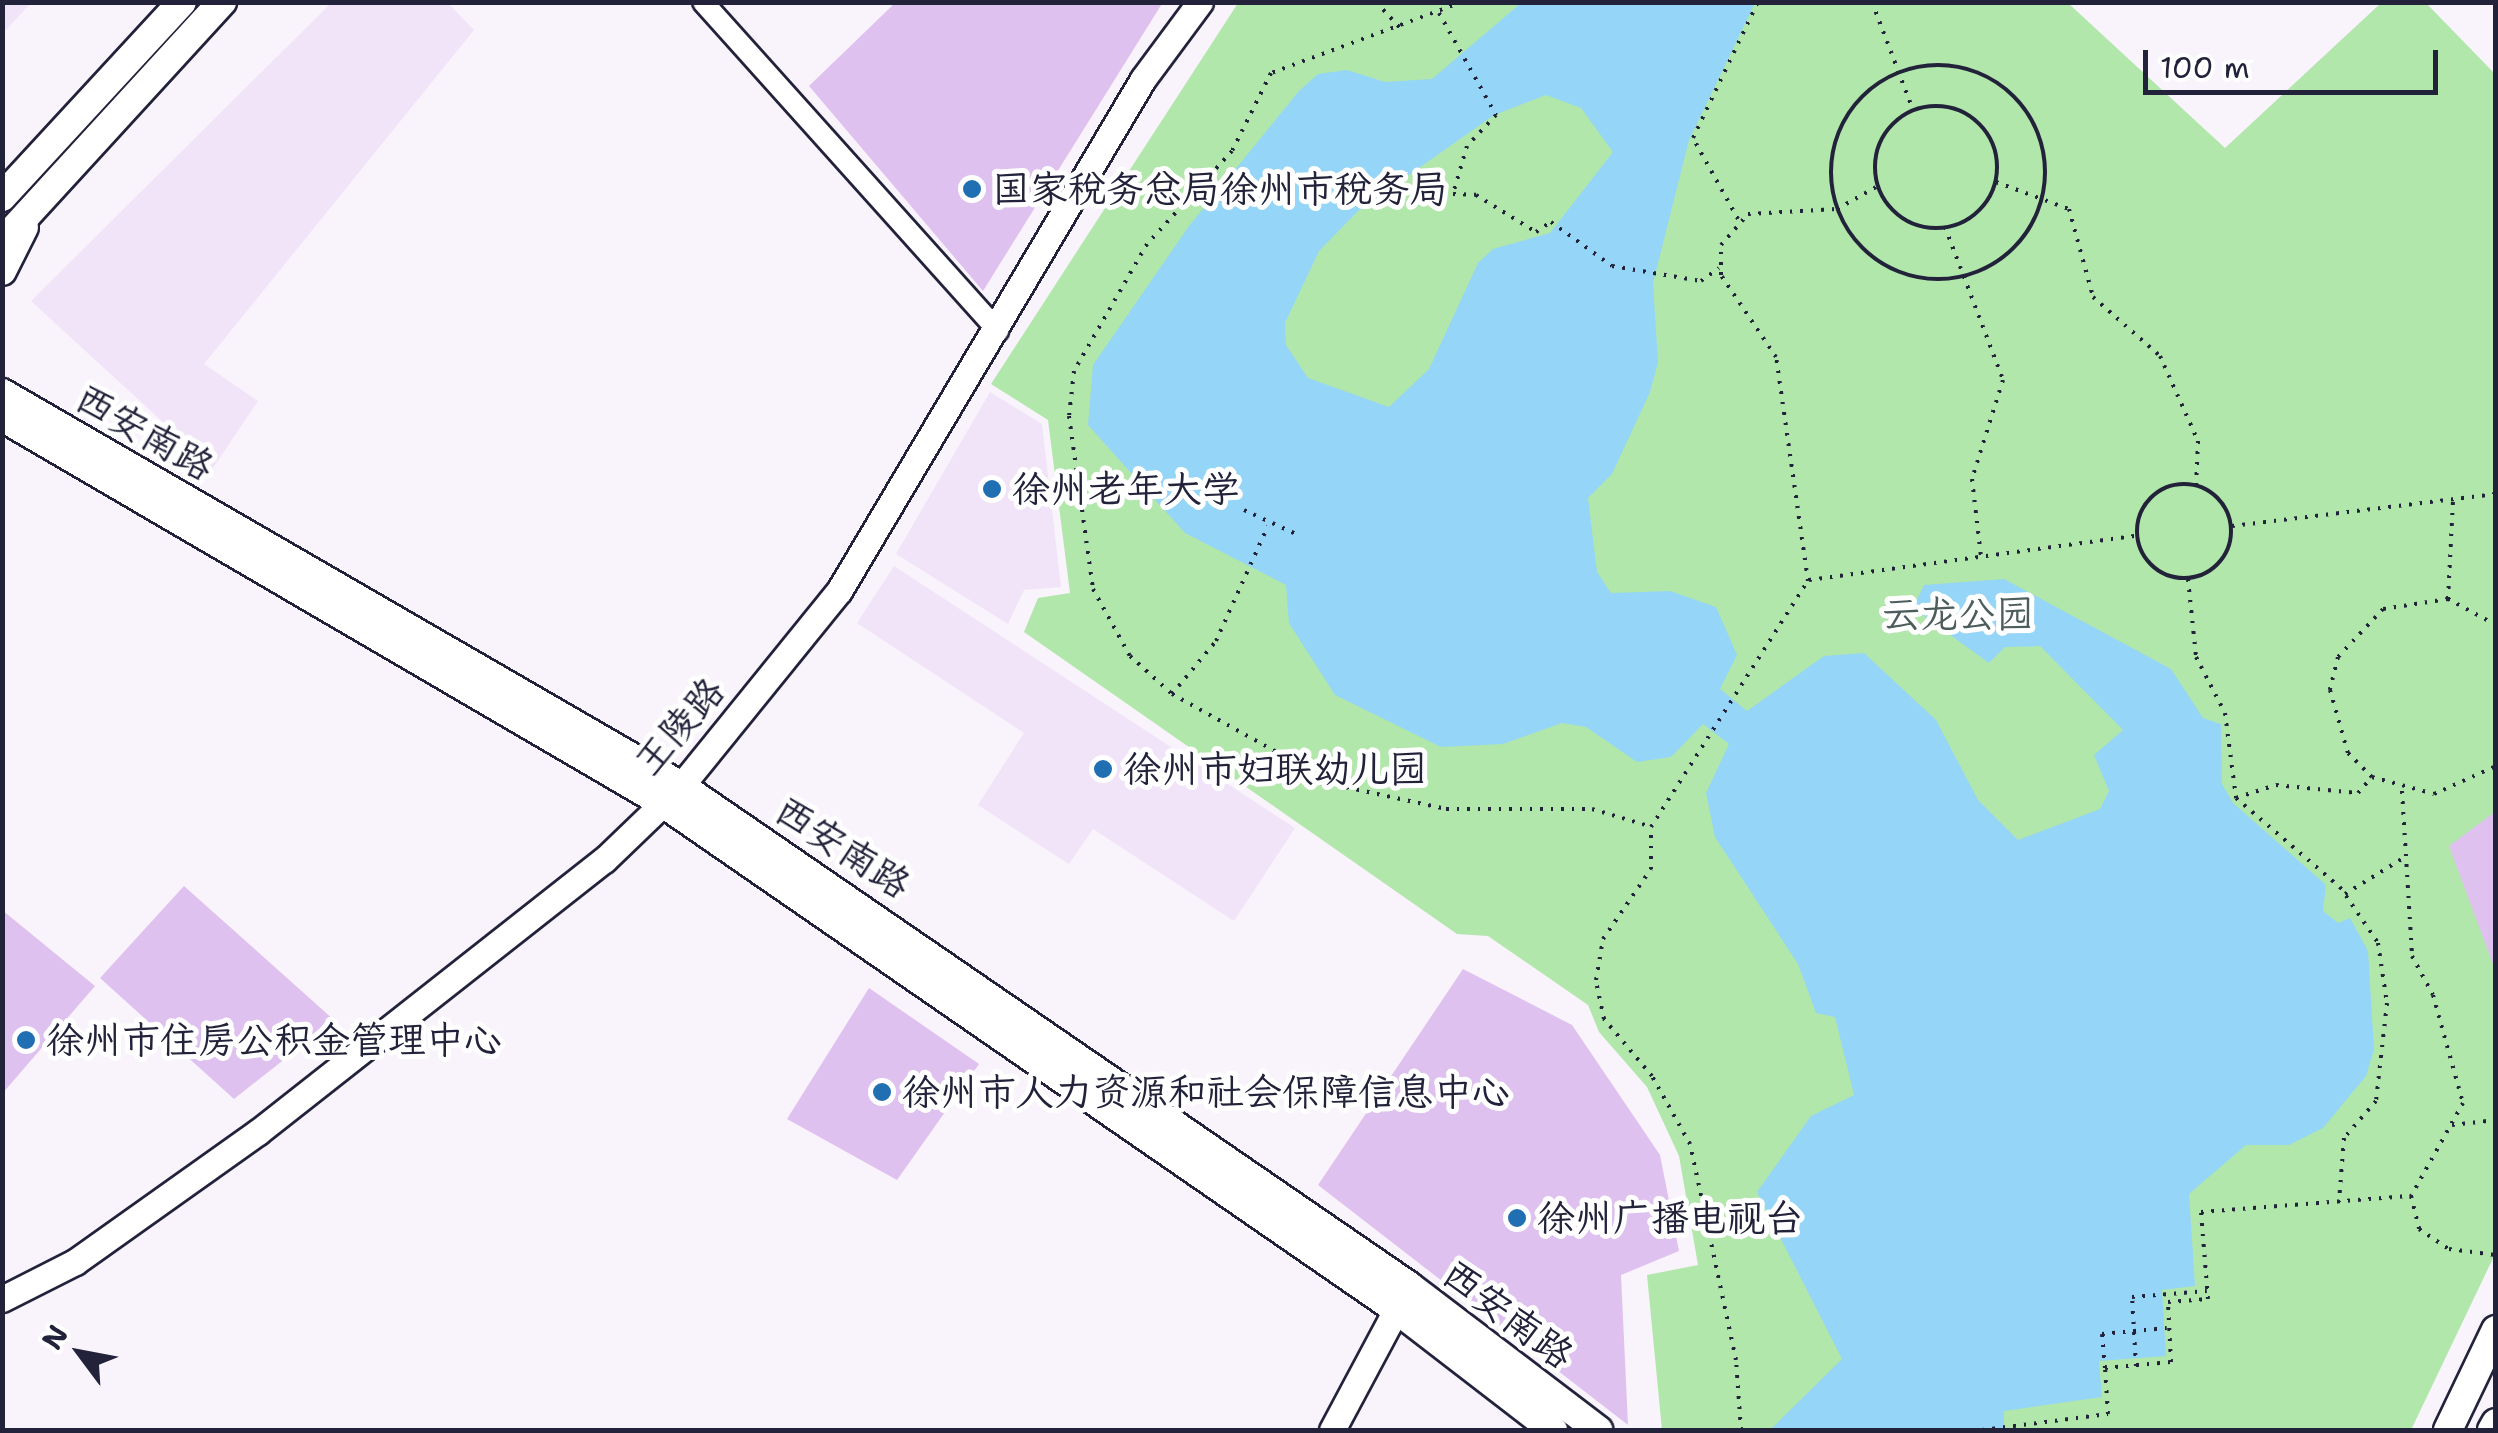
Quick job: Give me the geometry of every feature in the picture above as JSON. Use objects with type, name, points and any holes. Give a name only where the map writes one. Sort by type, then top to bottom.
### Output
[{"type":"main road","points":[[2,197],[182,2]]},
{"type":"main road","points":[[2,242],[222,2]]},
{"type":"main road","points":[[2,179],[44,152]]},
{"type":"main road","points":[[2,271],[36,204]]},
{"type":"main road","points":[[2,372],[15,412]]},
{"type":"main road","name":"西安南路","points":[[2,394],[15,412],[53,445],[672,795]]},
{"type":"main road","name":"西安南路","points":[[15,412],[672,795],[1598,1430]]},
{"type":"main road","points":[[2,434],[53,445]]},
{"type":"main road","name":"西安南路","points":[[1402,1298],[1553,1430]]},
{"type":"main road","points":[[2448,1430],[2496,1330]]},
{"type":"main road","points":[[2492,1430],[2496,1422]]},
{"type":"street","points":[[703,2],[998,331]]},
{"type":"street","name":"王陵路","points":[[2,1298],[75,1262],[258,1132],[672,795],[839,591],[998,331],[1144,79],[1200,2]]},
{"type":"street","points":[[1332,1430],[1402,1298]]},
{"type":"path","points":[[1376,2],[1400,28]]},
{"type":"path","points":[[1462,2],[1271,73],[1232,151],[1166,216],[1074,371],[1070,416],[1094,590],[1130,656],[1172,694],[1336,785],[1446,809],[1592,809],[1651,827]]},
{"type":"path","points":[[1738,219],[1693,138],[1758,2]]},
{"type":"path","points":[[1872,2],[1914,111]]},
{"type":"path","points":[[1439,13],[1496,116],[1467,146],[1454,194],[1476,195],[1536,232],[1552,222],[1612,266],[1640,264],[1657,277],[1701,280],[1719,268],[1738,219]]},
{"type":"path","points":[[1949,65],[2015,96],[2040,144],[2042,199],[2006,256],[1958,277],[1909,276],[1878,262],[1837,208],[1836,141],[1852,108],[1899,74],[1949,65]]},
{"type":"path","points":[[1944,106],[1980,124],[1996,182],[1974,214],[1945,227],[1901,217],[1878,186],[1879,146],[1914,111],[1944,106]]},
{"type":"path","points":[[1996,182],[2042,199],[2076,223],[2094,298],[2160,356],[2198,441],[2196,486]]},
{"type":"path","points":[[1738,219],[1837,208],[1878,186]]},
{"type":"path","points":[[1945,227],[1958,277],[1994,340],[2003,380],[1972,480],[1981,557]]},
{"type":"path","points":[[1719,268],[1776,357],[1808,581],[1704,753],[1651,827],[1644,889],[1603,939],[1596,980],[1604,1019],[1652,1076],[1690,1144],[1736,1360],[1741,1430]]},
{"type":"path","points":[[2196,486],[2217,497],[2231,526],[2216,567],[2188,579],[2148,563],[2136,536],[2156,492],[2196,486]]},
{"type":"path","points":[[2231,526],[2496,494]]},
{"type":"path","points":[[2448,599],[2453,499]]},
{"type":"path","points":[[1244,510],[1268,526],[1296,534]]},
{"type":"path","points":[[1172,694],[1216,641],[1268,526]]},
{"type":"path","points":[[1808,581],[2136,536]]},
{"type":"path","points":[[2188,579],[2196,658],[2225,713],[2236,798],[2346,894],[2378,943],[2387,1003],[2376,1101],[2344,1138],[2340,1202]]},
{"type":"path","points":[[2496,625],[2448,599],[2383,609],[2338,657],[2334,724],[2372,777],[2402,791],[2464,787],[2496,766]]},
{"type":"path","points":[[2236,798],[2276,785],[2358,793],[2372,777]]},
{"type":"path","points":[[2402,791],[2412,956],[2433,994],[2462,1102],[2411,1196],[2419,1228],[2449,1249],[2496,1255]]},
{"type":"path","points":[[2346,894],[2406,856]]},
{"type":"path","points":[[2452,1126],[2496,1120]]},
{"type":"path","points":[[2104,1368],[2172,1362],[2168,1302],[2208,1298],[2201,1212],[2411,1196]]},
{"type":"path","points":[[2136,1366],[2132,1298],[2207,1291]]},
{"type":"path","points":[[1982,1430],[2108,1414],[2102,1334],[2169,1328]]},
{"type":"shaded area","points":[[332,2],[448,3],[474,30],[204,364],[258,401],[213,468],[31,301]]},
{"type":"shaded area","points":[[2,3],[31,3],[3,33]]},
{"type":"shaded area","name":"徐州老年大学","points":[[990,392],[1042,424],[1061,587],[1024,590],[1008,624],[896,554]]},
{"type":"shaded area","name":"徐州市妇联幼儿园","points":[[894,566],[1295,828],[1234,921],[1093,829],[1069,864],[978,805],[1024,733],[857,623]]},
{"type":"green space","name":"云龙公园","points":[[1238,3],[2068,3],[2225,148],[2381,3],[2426,3],[2495,74],[2496,1252],[2411,1430],[1662,1430],[1647,1275],[1698,1265],[1679,1156],[1647,1087],[1599,1032],[1588,1005],[1488,936],[1457,934],[1024,632],[1038,598],[1070,593],[1048,420],[991,384]]},
{"type":"water","name":"云龙公园","points":[[1521,3],[1755,3],[1689,140],[1653,283],[1658,362],[1650,392],[1612,474],[1588,498],[1597,572],[1611,593],[1670,591],[1716,607],[1737,655],[1720,689],[1747,711],[1824,656],[1864,653],[1936,720],[1978,800],[2018,840],[2100,809],[2109,791],[2094,755],[2123,730],[2040,646],[2005,647],[1989,663],[1913,608],[1924,585],[2004,579],[2171,669],[2203,718],[2221,724],[2222,784],[2233,803],[2326,885],[2323,911],[2338,923],[2350,918],[2368,951],[2374,1049],[2366,1076],[2323,1128],[2289,1145],[2246,1145],[2189,1194],[2195,1286],[2162,1290],[2166,1356],[2099,1361],[2102,1397],[2004,1411],[2004,1430],[1770,1430],[1842,1359],[1757,1192],[1811,1116],[1854,1095],[1835,1017],[1816,1013],[1798,964],[1715,837],[1706,793],[1729,744],[1703,724],[1671,757],[1637,762],[1586,727],[1562,723],[1503,744],[1441,747],[1335,695],[1289,623],[1286,585],[1185,533],[1088,425],[1093,365],[1189,226],[1299,91],[1318,74],[1347,70],[1385,82],[1432,79]],"holes":[[[1546,95],[1581,108],[1613,152],[1550,233],[1493,249],[1478,263],[1429,369],[1389,407],[1308,378],[1286,345],[1285,323],[1319,251],[1358,211],[1494,115]]]},
{"type":"building","name":"国家税务总局徐州市税务局","points":[[896,2],[1163,2],[983,291],[809,86]]},
{"type":"building","points":[[2496,811],[2496,966],[2494,967],[2449,846]]},
{"type":"building","points":[[184,886],[334,1020],[234,1099],[100,978]]},
{"type":"building","name":"徐州市住房公积金管理中心","points":[[2,910],[95,986],[2,1094]]},
{"type":"building","name":"徐州广播电视台","points":[[1463,969],[1572,1025],[1660,1155],[1679,1251],[1621,1275],[1628,1425],[1318,1185]]},
{"type":"building","name":"徐州市人力资源和社会保障信息中心","points":[[869,988],[979,1064],[897,1180],[787,1119]]},
{"type":"place","name":"国家税务总局徐州市税务局","points":[[972,189]]},
{"type":"place","name":"徐州老年大学","points":[[992,489]]},
{"type":"place","name":"徐州市妇联幼儿园","points":[[1103,769]]},
{"type":"place","name":"徐州市住房公积金管理中心","points":[[26,1040]]},
{"type":"place","name":"徐州市人力资源和社会保障信息中心","points":[[882,1092]]},
{"type":"place","name":"徐州广播电视台","points":[[1517,1218]]}]
